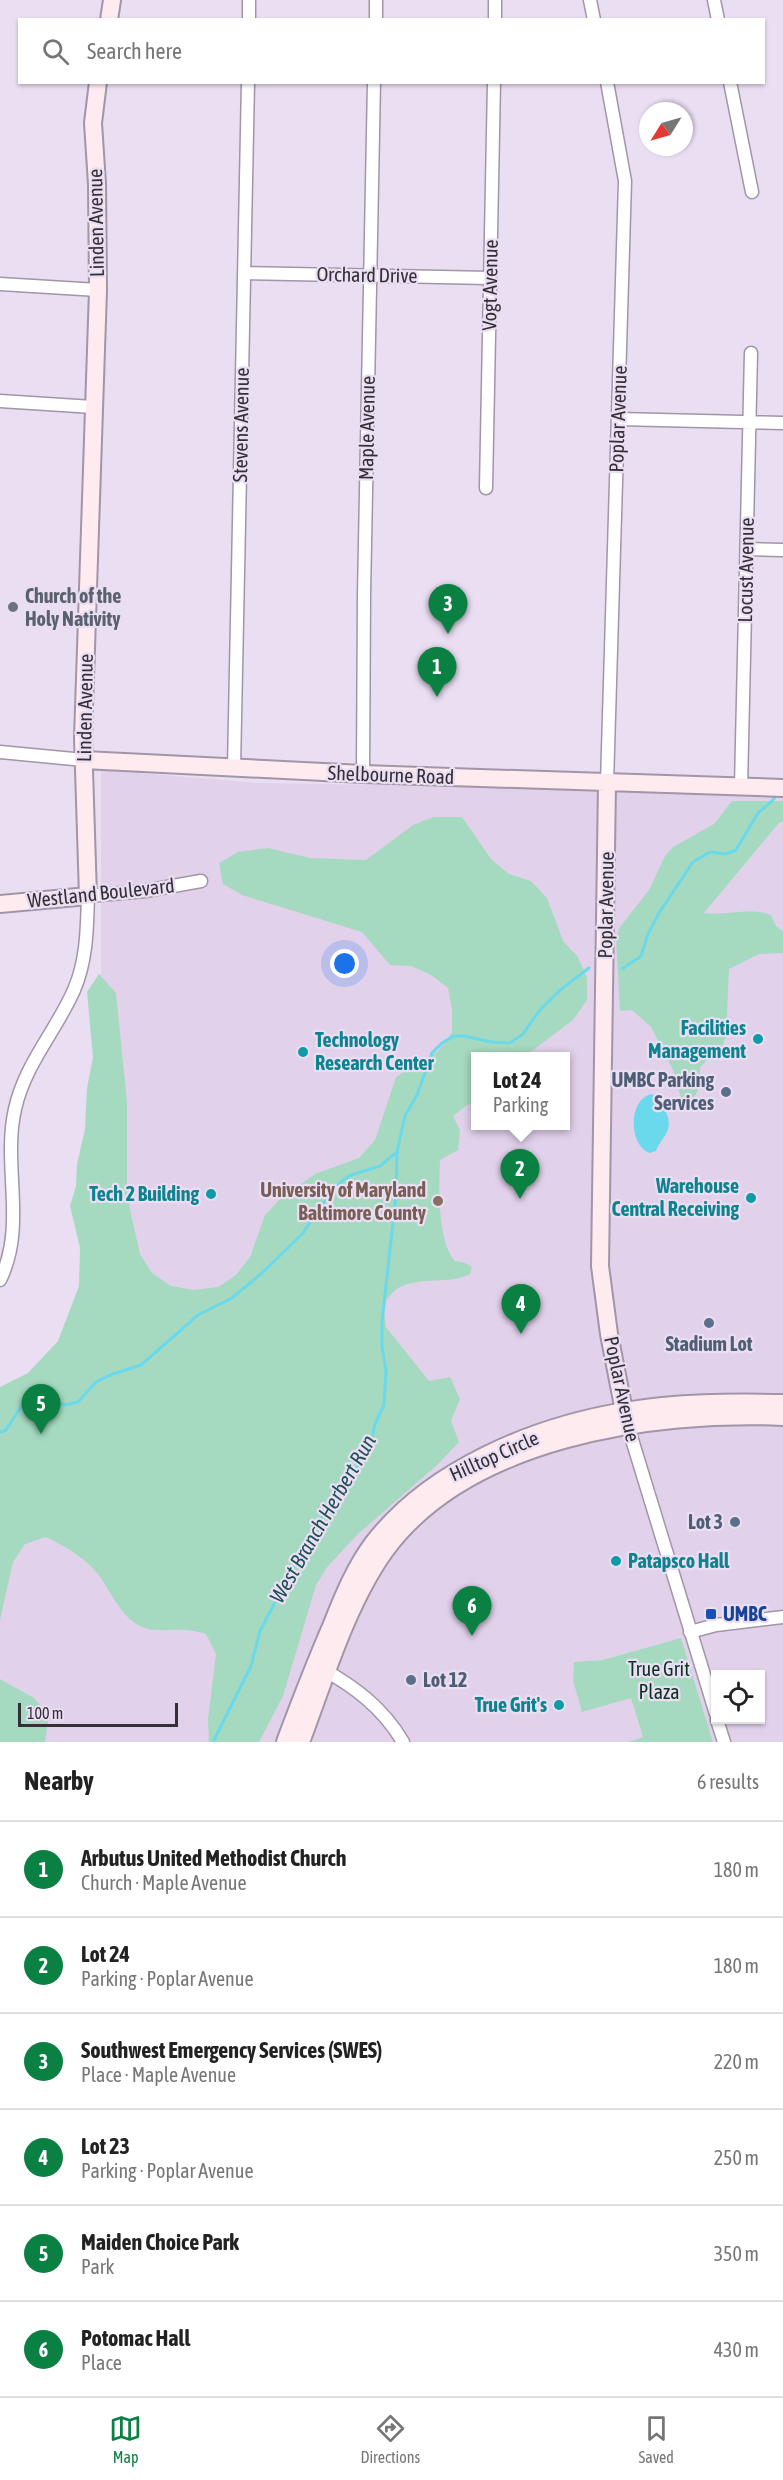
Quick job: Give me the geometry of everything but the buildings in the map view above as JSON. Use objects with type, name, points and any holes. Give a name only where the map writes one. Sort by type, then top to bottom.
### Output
[{"type":"street","points":[[109,18],[112,0]]},
{"type":"street","points":[[249,0],[249,18]]},
{"type":"street","points":[[376,0],[376,18]]},
{"type":"street","points":[[495,0],[495,18]]},
{"type":"street","points":[[590,0],[594,18]]},
{"type":"street","points":[[714,0],[718,18]]},
{"type":"street","name":"Linden Avenue","points":[[0,1280],[8,1264],[14,1238],[15,1214],[11,1156],[15,1109],[29,1066],[62,1013],[78,979],[86,944],[88,896],[84,760],[98,290],[97,184],[93,123],[98,84]]},
{"type":"street","name":"Stevens Avenue","points":[[234,768],[248,84]]},
{"type":"street","name":"Maple Avenue","points":[[363,774],[369,275],[374,84]]},
{"type":"street","name":"Vogt Avenue","points":[[486,488],[494,84]]},
{"type":"street","name":"Poplar Avenue","points":[[607,84],[625,181],[608,783],[600,1266],[606,1313],[626,1418],[711,1698]]},
{"type":"street","points":[[730,84],[752,192]]},
{"type":"street","name":"Orchard Drive","points":[[244,273],[490,278]]},
{"type":"street","points":[[0,284],[98,290]]},
{"type":"street","name":"Locust Avenue","points":[[741,786],[752,353]]},
{"type":"street","points":[[0,401],[93,407]]},
{"type":"street","points":[[618,419],[783,423]]},
{"type":"street","points":[[747,549],[783,550]]},
{"type":"street","name":"Shelbourne Road","points":[[0,752],[84,760],[363,774],[776,788]]},
{"type":"street","name":"Westland Boulevard","points":[[0,904],[145,891],[201,881]]},
{"type":"street","name":"Hilltop Circle","points":[[285,1742],[321,1668],[385,1551],[425,1509],[454,1488],[485,1471],[626,1418],[689,1404],[783,1403]]},
{"type":"street","name":"Hilltop Circle","points":[[626,1418],[783,1417]]},
{"type":"street","points":[[690,1632],[716,1625],[783,1617]]},
{"type":"street","points":[[321,1668],[366,1696],[393,1725],[403,1742]]},
{"type":"street","name":"Hilltop Circle","points":[[301,1742],[321,1668]]},
{"type":"street","points":[[719,1724],[724,1742]]},
{"type":"shaded area","name":"University of Maryland Baltimore County","points":[[101,770],[258,783],[575,788],[783,797],[783,1742],[0,1742],[0,1572],[18,1481],[78,1490],[101,1016]]},
{"type":"green space","points":[[732,801],[783,801],[783,821],[778,824],[704,913],[756,912],[771,915],[776,926],[783,931],[783,953],[759,954],[729,969],[726,1036],[719,1056],[708,1059],[700,1067],[698,1090],[693,1099],[683,1106],[673,1070],[651,1027],[632,1010],[620,1011],[616,938],[620,927],[649,890],[665,856],[673,847],[714,824]]},
{"type":"green space","points":[[434,817],[462,817],[491,859],[509,874],[531,881],[547,898],[563,941],[578,957],[587,978],[587,1000],[573,1020],[530,1052],[471,1052],[471,1104],[453,1116],[460,1130],[458,1150],[440,1160],[440,1213],[445,1241],[455,1261],[472,1267],[470,1274],[453,1279],[418,1282],[400,1287],[383,1304],[386,1327],[429,1381],[450,1377],[460,1399],[451,1421],[459,1442],[437,1465],[358,1534],[328,1566],[316,1585],[283,1696],[259,1742],[209,1742],[208,1719],[216,1654],[206,1634],[186,1630],[154,1630],[138,1625],[121,1609],[93,1568],[68,1549],[46,1537],[25,1544],[13,1562],[0,1620],[0,1387],[28,1373],[58,1341],[79,1286],[80,1248],[70,1206],[76,1186],[77,1164],[85,1129],[87,1088],[93,1057],[87,992],[99,974],[116,993],[127,1102],[127,1185],[140,1254],[152,1273],[171,1286],[194,1290],[218,1287],[236,1275],[250,1257],[265,1215],[279,1200],[315,1174],[359,1158],[375,1140],[396,1077],[438,1051],[452,1032],[452,1010],[448,988],[431,975],[411,966],[390,965],[362,932],[242,895],[223,884],[219,863],[238,852],[268,848],[310,858],[366,860],[413,825]]},
{"type":"green space","name":"True Grit Plaza","points":[[681,1638],[713,1742],[628,1742],[643,1737],[631,1698],[582,1712],[573,1680],[574,1662],[603,1660]]},
{"type":"green space","points":[[0,1679],[34,1698],[49,1715],[45,1742],[0,1742]]},
{"type":"water","points":[[652,1094],[665,1110],[669,1124],[656,1151],[650,1153],[643,1149],[638,1141],[634,1122],[638,1104],[644,1097]]},
{"type":"waterway","name":"West Branch Herbert Run","points":[[622,969],[641,956],[648,934],[659,913],[693,862],[710,852],[726,854],[736,850],[758,813],[774,799],[776,792]]},
{"type":"waterway","name":"West Branch Herbert Run","points":[[213,1742],[251,1666],[260,1631],[315,1526],[371,1443],[375,1424],[384,1405],[386,1371],[382,1347],[382,1322],[396,1195],[397,1152],[405,1116],[417,1095],[432,1053],[454,1036],[510,1043],[523,1034],[539,1011],[559,991],[589,968]]},
{"type":"waterway","points":[[0,1432],[6,1430],[21,1407],[45,1399],[65,1405],[78,1402],[96,1382],[141,1365],[198,1315],[232,1298],[262,1273],[303,1233],[330,1193],[342,1181],[351,1175],[380,1166],[397,1152]]},
{"type":"place","name":"Church of the Holy Nativity","points":[[13,607]]},
{"type":"place","name":"Southwest Emergency Services (SWES)","points":[[448,634]]},
{"type":"place","name":"Arbutus United Methodist Church","points":[[437,697]]},
{"type":"place","name":"Facilities Management","points":[[758,1039]]},
{"type":"place","name":"Technology Research Center","points":[[303,1052]]},
{"type":"place","name":"UMBC Parking Services","points":[[726,1092]]},
{"type":"place","name":"Tech 2 Building","points":[[211,1194]]},
{"type":"place","name":"Warehouse Central Receiving","points":[[751,1198]]},
{"type":"place","name":"Lot 24","points":[[520,1199]]},
{"type":"place","name":"University of Maryland Baltimore County","points":[[438,1201]]},
{"type":"place","name":"Stadium Lot","points":[[709,1323]]},
{"type":"place","name":"Lot 23","points":[[521,1334]]},
{"type":"place","name":"Maiden Choice Park","points":[[41,1434]]},
{"type":"place","name":"Lot 3","points":[[735,1522]]},
{"type":"place","name":"Patapsco Hall","points":[[616,1561]]},
{"type":"place","name":"UMBC","points":[[711,1614]]},
{"type":"place","name":"Potomac Hall","points":[[472,1636]]},
{"type":"place","name":"Lot 12","points":[[411,1680]]},
{"type":"place","name":"True Grit's","points":[[559,1705]]}]
